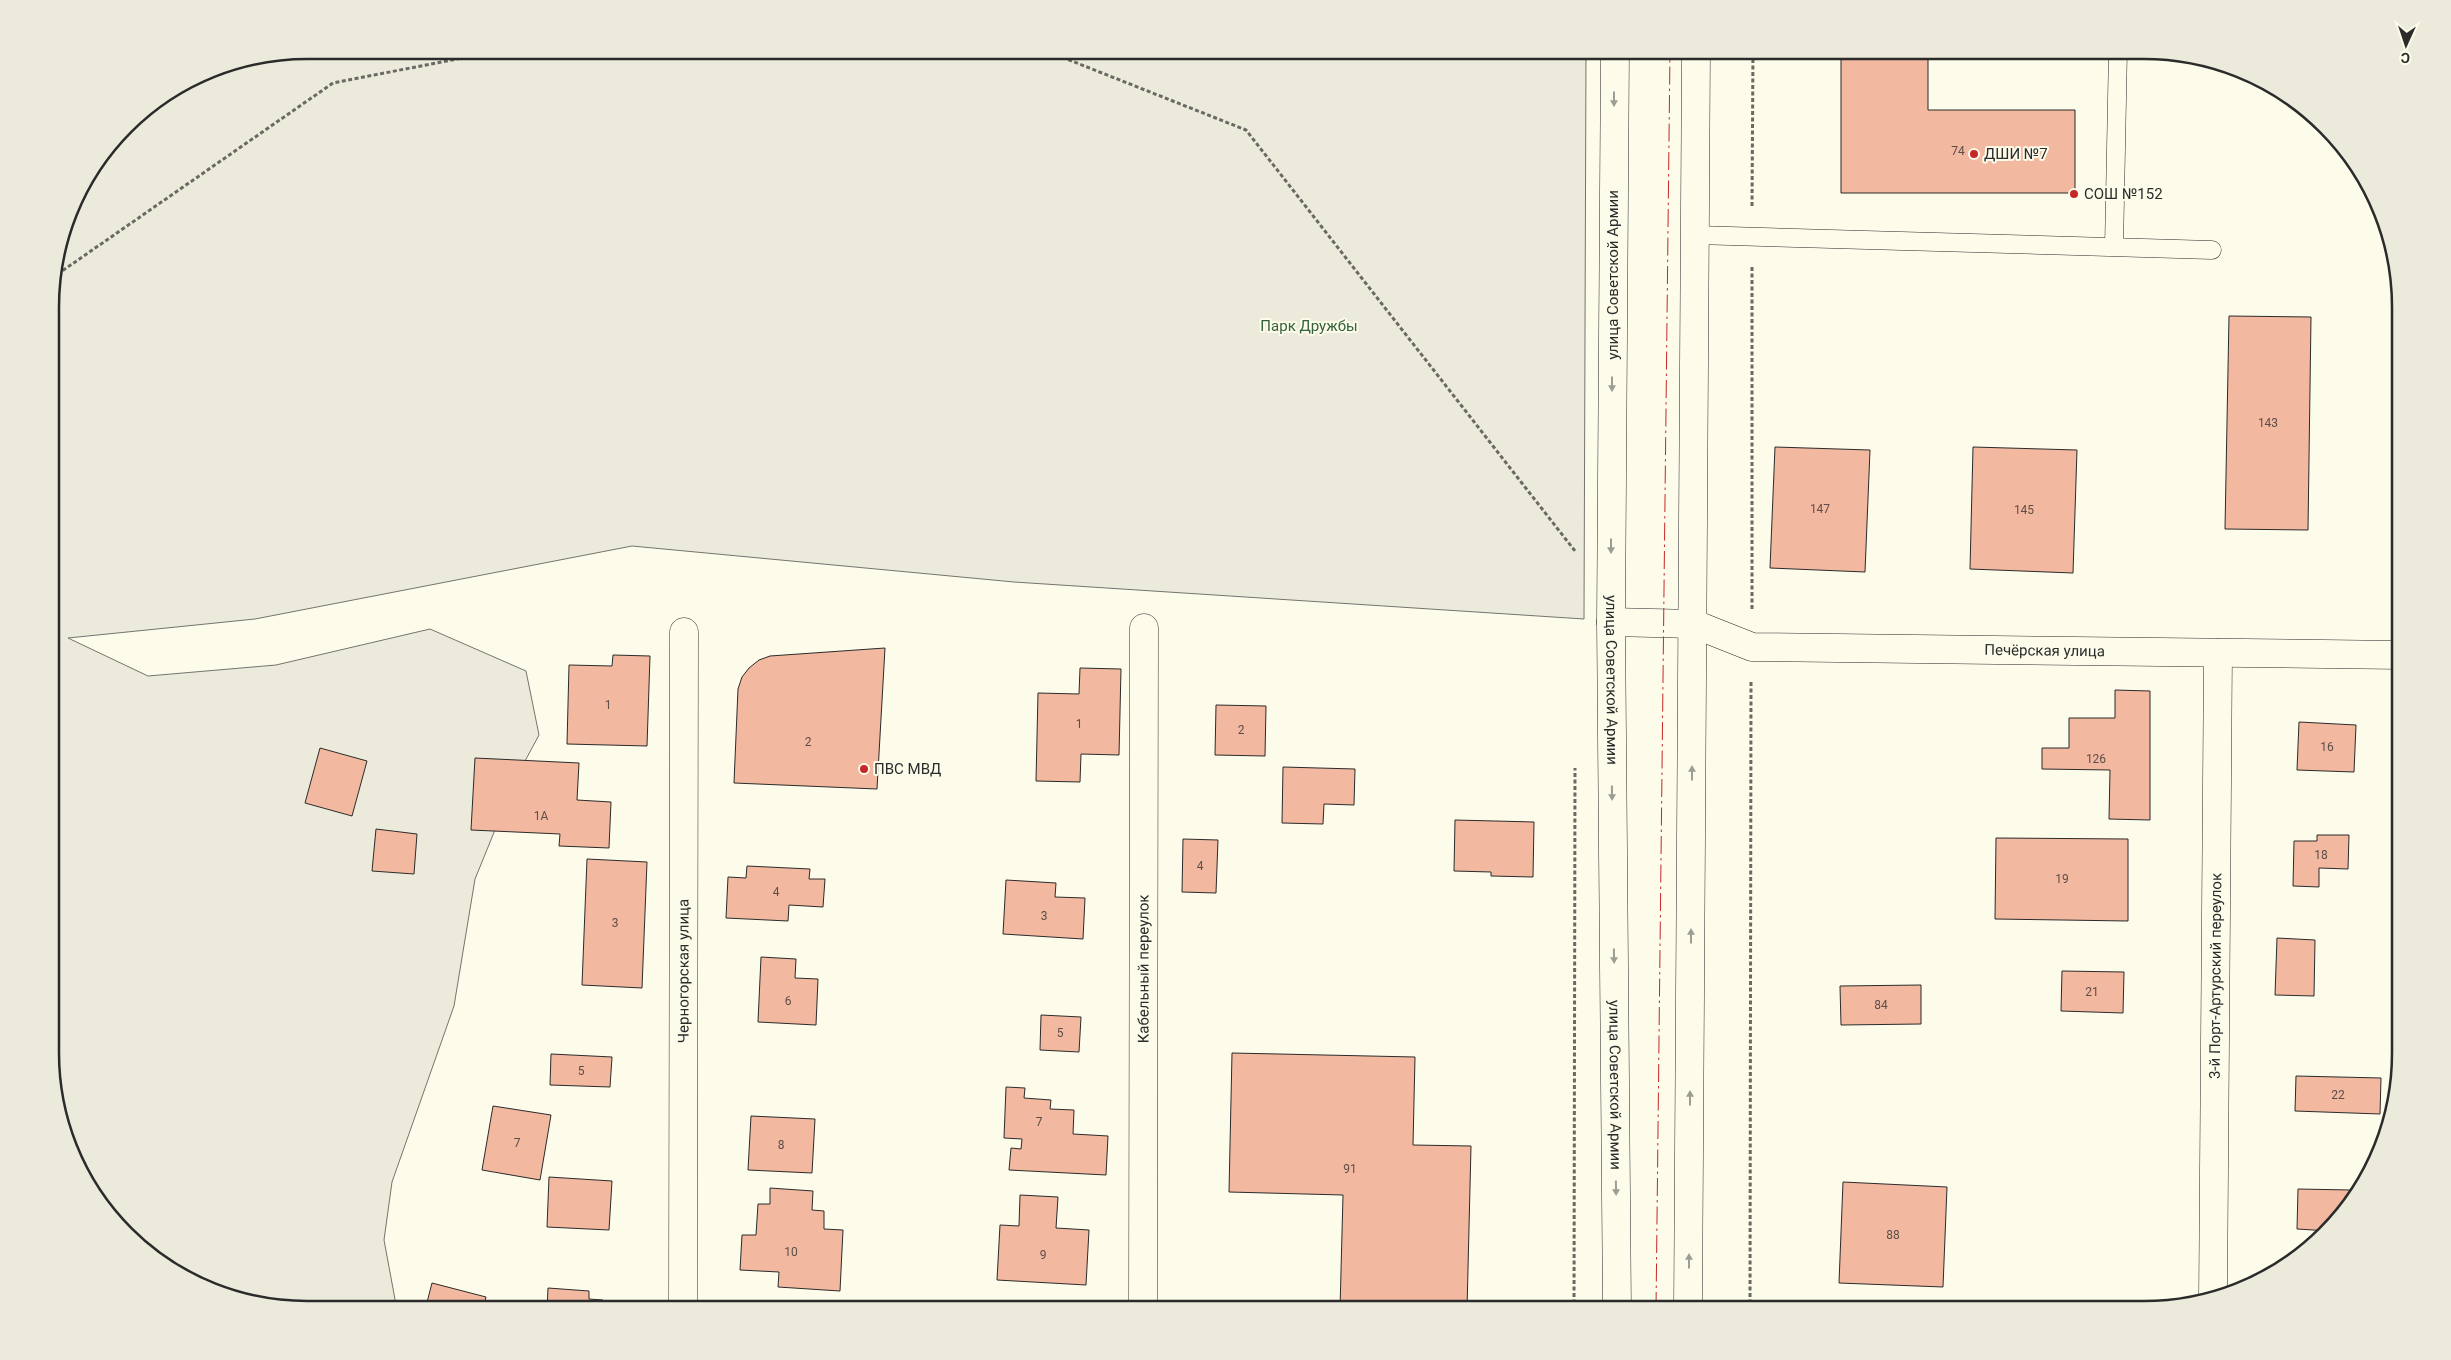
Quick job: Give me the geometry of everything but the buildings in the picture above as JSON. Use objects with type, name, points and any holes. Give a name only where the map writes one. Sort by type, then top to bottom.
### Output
[{"type":"street","name":"улица Советской Армии","points":[[1614,59],[1610,622],[1617,1301]]},
{"type":"street","points":[[1688,1301],[1694,624],[1696,59]]},
{"type":"street","points":[[1610,622],[1694,624]]},
{"type":"street","name":"Печёрская улица","points":[[1694,624],[1752,647],[2392,655]]},
{"type":"street","name":"Кабельный переулок","points":[[1143,1301],[1144,628]]},
{"type":"street","name":"Черногорская улица","points":[[683,1301],[684,632]]},
{"type":"street","name":"3-й Порт-Артурский переулок","points":[[2213,1291],[2218,653]]},
{"type":"lane","points":[[2114,247],[2118,59]]},
{"type":"lane","points":[[1696,235],[2212,250]]},
{"type":"path","points":[[62,271],[333,83],[457,59]]},
{"type":"path","points":[[1067,59],[1246,130],[1575,551]]},
{"type":"green space","name":"Парк Дружбы","points":[[291,59],[1586,59],[1584,619],[1014,582],[632,546],[255,619],[68,638],[148,676],[276,665],[430,629],[526,671],[539,735],[517,776],[475,879],[454,1006],[392,1182],[384,1240],[395,1301],[291,1301],[243,1293],[227,1288],[197,1276],[169,1259],[143,1240],[120,1217],[84,1163],[67,1117],[59,1069],[59,291],[67,243],[84,197],[110,156],[143,120],[197,84],[243,67]]},
{"type":"power","points":[[1656,1301],[1670,59]]},
{"type":"place","name":"ДШИ №7","points":[[1974,154]]},
{"type":"place","name":"СОШ №152","points":[[2074,194]]},
{"type":"place","name":"ПВС МВД","points":[[864,769]]}]
